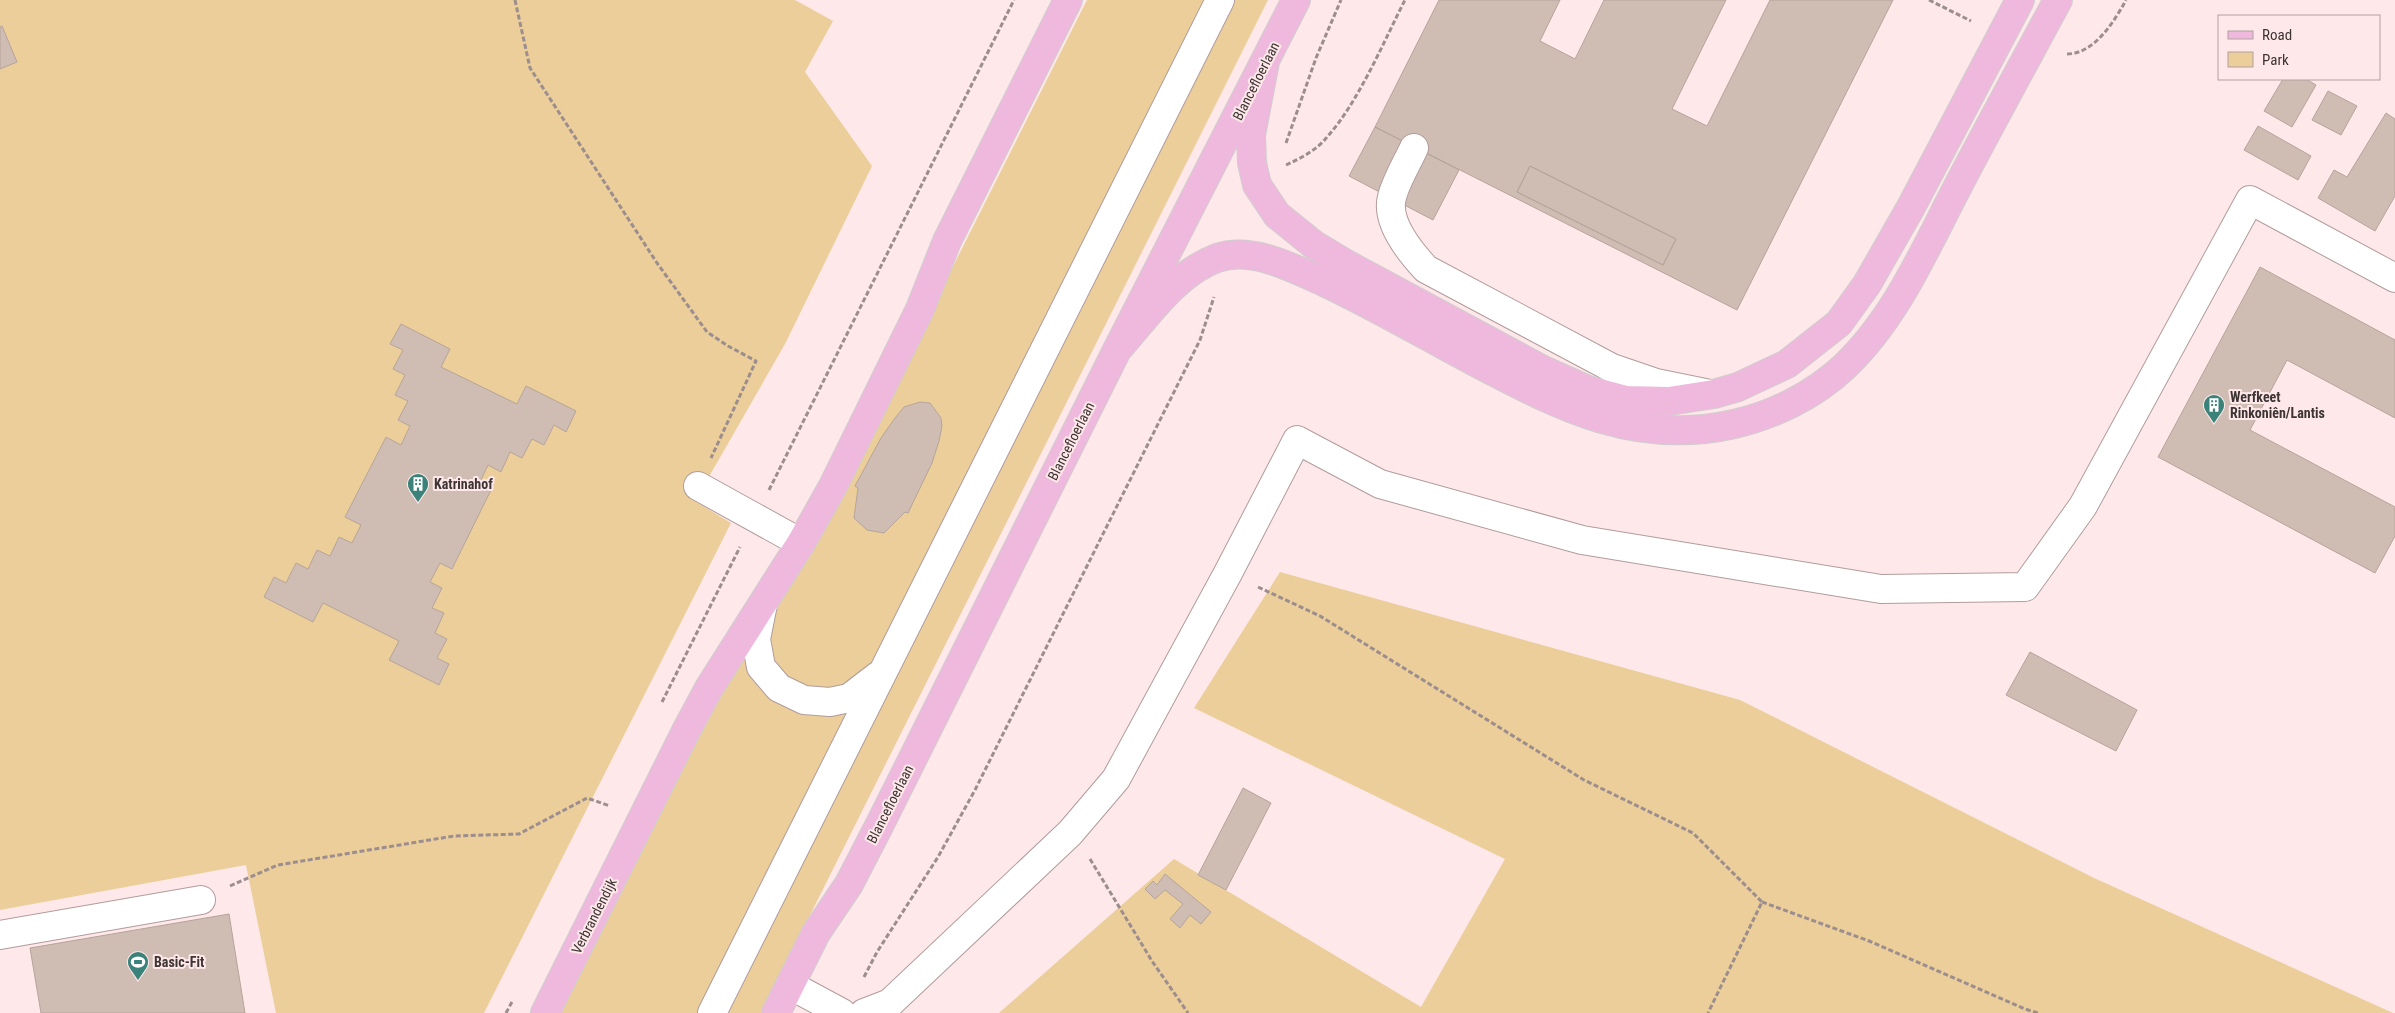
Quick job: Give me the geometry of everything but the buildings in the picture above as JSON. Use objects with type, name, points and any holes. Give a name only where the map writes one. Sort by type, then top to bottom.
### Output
[{"type":"main road","points":[[763,602],[802,543],[842,468],[920,309],[947,241],[1068,0]]},
{"type":"main road","name":"Blancefloerlaan","points":[[790,985],[816,933],[849,884],[1117,350],[1296,0]]},
{"type":"main road","points":[[1265,62],[1251,135],[1252,163],[1267,178],[1276,215],[1313,244],[1348,265],[1544,370],[1588,390],[1626,400],[1669,401],[1714,394],[1738,387],[1788,364],[1839,323],[1867,284],[2020,0]]},
{"type":"main road","points":[[1117,350],[1185,275],[1218,257],[1246,254],[1288,266],[1333,287],[1542,397],[1587,416],[1632,428],[1675,432],[1715,428],[1756,419],[1796,401],[1844,367],[1878,328],[1912,276],[2058,0]]},
{"type":"main road","name":"Verbrandendijk","points":[[545,1013],[709,688],[763,602]]},
{"type":"main road","points":[[776,1013],[790,985]]},
{"type":"street","points":[[712,1013],[1220,0]]},
{"type":"street","points":[[1414,148],[1391,198],[1392,211],[1400,235],[1410,252],[1426,269],[1612,368],[1656,383],[1714,394]]},
{"type":"street","points":[[864,1013],[890,1003],[1070,833],[1116,779],[1228,574],[1297,440],[1380,484],[1582,540],[1881,589],[2025,587],[2083,506],[2250,200],[2395,278]]},
{"type":"street","points":[[698,486],[802,543]]},
{"type":"street","points":[[763,602],[756,639],[759,658],[761,667],[780,688],[804,700],[830,702],[849,698],[884,672]]},
{"type":"street","points":[[0,935],[200,900]]},
{"type":"street","points":[[790,985],[842,1013]]},
{"type":"path","points":[[515,0],[530,68],[656,263],[707,332],[756,361],[698,486]]},
{"type":"path","points":[[661,702],[756,517],[1014,0]]},
{"type":"path","points":[[1267,178],[1341,0]]},
{"type":"path","points":[[1267,178],[1304,156],[1327,138],[1352,101],[1406,0]]},
{"type":"path","points":[[1929,0],[1974,23]]},
{"type":"path","points":[[2064,54],[2074,54],[2098,40],[2118,15],[2126,0]]},
{"type":"path","points":[[863,978],[877,952],[938,857],[975,790],[1200,340],[1214,299],[1218,257]]},
{"type":"path","points":[[1228,574],[1320,616],[1584,780],[1693,833],[1762,902],[1870,941],[2024,1011],[2038,1013]]},
{"type":"path","points":[[200,900],[278,865],[454,836],[519,834],[587,798],[610,806]]},
{"type":"path","points":[[1070,833],[1088,855],[1152,961],[1188,1013]]},
{"type":"path","points":[[1708,1013],[1762,902]]},
{"type":"green space","points":[[0,0],[795,0],[833,21],[805,72],[872,166],[785,344],[695,501],[731,523],[484,1013],[276,1013],[246,865],[0,910]]},
{"type":"green space","points":[[1087,0],[1268,0],[761,1013],[554,1013],[701,718],[920,332]]},
{"type":"green space","points":[[1280,572],[1740,700],[2094,878],[2393,1013],[999,1013],[1174,859],[1421,1007],[1505,859],[1194,708]]},
{"type":"place","name":"Werfkeet Rinkoniên/Lantis","points":[[2214,424]]},
{"type":"place","name":"Katrinahof","points":[[418,503]]},
{"type":"place","name":"Basic-Fit","points":[[138,981]]}]
